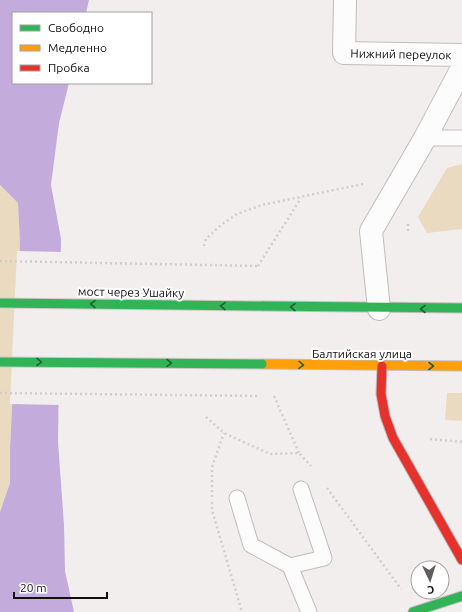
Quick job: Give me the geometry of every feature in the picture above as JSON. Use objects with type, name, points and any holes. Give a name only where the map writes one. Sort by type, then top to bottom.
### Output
[{"type":"main road","name":"мост через Ушайку","points":[[0,302],[379,309]]},
{"type":"main road","points":[[379,309],[462,308]]},
{"type":"main road","name":"Балтийская улица","points":[[0,362],[462,366]]},
{"type":"main road","points":[[382,366],[381,394],[385,416],[392,438],[462,560]]},
{"type":"main road","points":[[413,612],[462,596]]},
{"type":"street","name":"Нижний переулок","points":[[345,0],[344,53],[462,55]]},
{"type":"street","points":[[379,309],[371,230],[425,138],[462,68]]},
{"type":"lane","points":[[425,138],[462,138]]},
{"type":"lane","points":[[290,566],[324,558],[301,489]]},
{"type":"lane","points":[[237,498],[251,545],[290,566],[309,612]]},
{"type":"path","points":[[204,246],[206,240],[221,225],[237,214],[262,205],[363,184]]},
{"type":"path","points":[[0,261],[258,266],[301,198]]},
{"type":"path","points":[[0,393],[260,396]]},
{"type":"path","points":[[274,396],[299,453]]},
{"type":"path","points":[[430,439],[462,442]]},
{"type":"shaded area","points":[[0,0],[89,0],[86,12],[12,12],[12,84],[69,84],[59,123],[51,185],[61,239],[58,442],[64,525],[65,571],[74,612],[0,612],[0,512],[10,483],[10,449],[20,244],[18,203],[0,185]]},
{"type":"shaded area","points":[[462,164],[462,229],[427,233],[418,217],[447,168]]},
{"type":"shaded area","points":[[0,185],[18,203],[20,244],[10,449],[10,483],[0,512]]},
{"type":"shaded area","points":[[447,393],[462,393],[462,421],[445,420]]},
{"type":"pier","points":[[17,251],[63,252],[61,405],[10,404]]},
{"type":"traffic: fast","points":[[0,303],[262,306]]},
{"type":"traffic: fast","points":[[262,306],[462,308]]},
{"type":"traffic: fast","points":[[0,362],[262,364]]},
{"type":"traffic: fast","points":[[413,612],[462,596]]},
{"type":"traffic: slow","points":[[262,364],[462,366]]},
{"type":"traffic: jam","points":[[382,366],[381,394],[385,416],[393,438],[462,560]]}]
